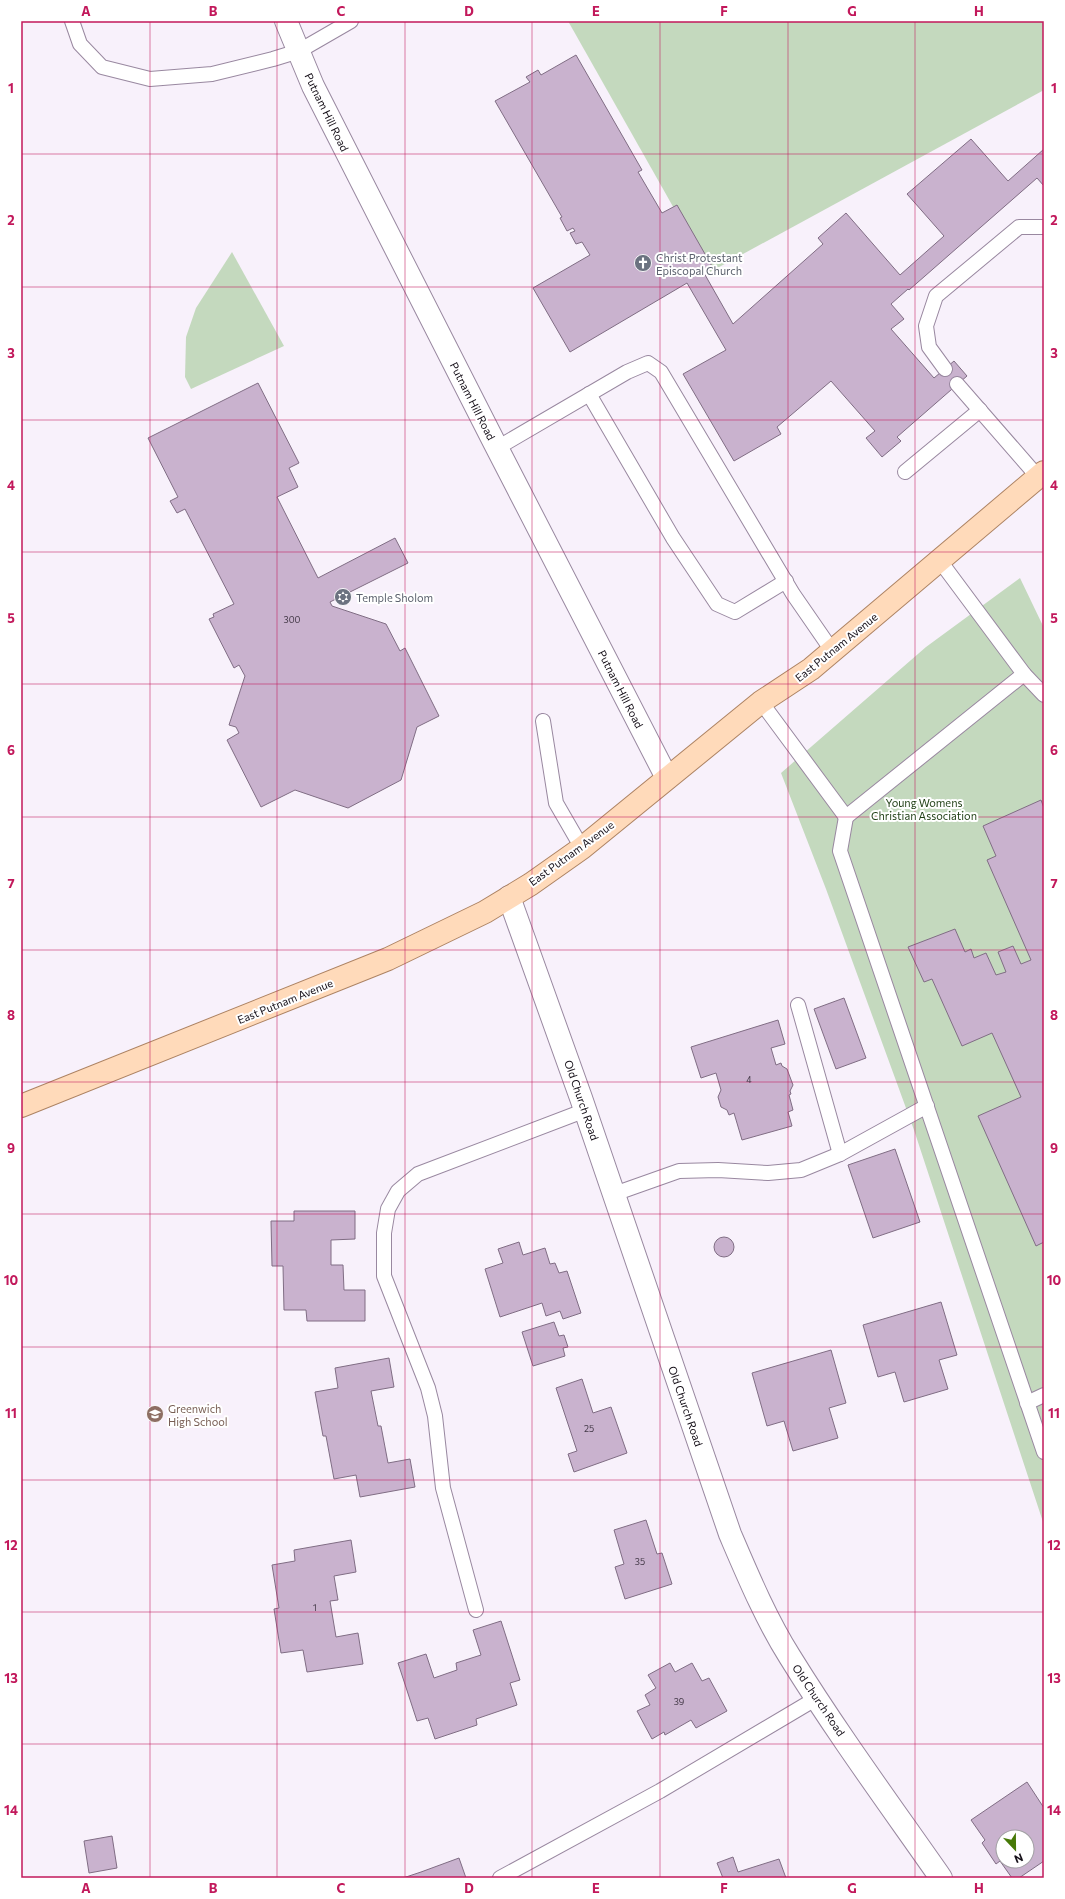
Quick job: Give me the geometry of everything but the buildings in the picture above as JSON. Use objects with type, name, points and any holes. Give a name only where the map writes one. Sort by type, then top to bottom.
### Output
[{"type":"main road","name":"East Putnam Avenue","points":[[21,1106],[388,960],[478,915],[509,897],[582,848],[760,702],[811,669],[1041,475]]},
{"type":"street","name":"Putnam Hill Road","points":[[286,21],[313,86],[667,778]]},
{"type":"street","name":"Old Church Road","points":[[509,897],[586,1110],[730,1534],[751,1584],[789,1656],[941,1878]]},
{"type":"lane","points":[[72,21],[80,44],[102,67],[150,79],[212,74],[299,51],[351,21]]},
{"type":"lane","points":[[944,369],[929,347],[926,326],[936,296],[1019,227],[1044,227]]},
{"type":"lane","points":[[497,448],[627,372],[648,363],[661,372],[786,581],[832,652]]},
{"type":"lane","points":[[957,384],[1041,475]]},
{"type":"lane","points":[[589,394],[673,538],[718,604],[735,612],[786,581]]},
{"type":"lane","points":[[905,472],[980,410]]},
{"type":"lane","points":[[940,560],[1024,674],[1044,695]]},
{"type":"lane","points":[[1024,674],[846,817],[840,851],[1044,1452]]},
{"type":"lane","points":[[760,702],[846,817]]},
{"type":"lane","points":[[543,721],[556,803],[582,848]]},
{"type":"lane","points":[[798,1005],[840,1154]]},
{"type":"lane","points":[[614,1194],[679,1171],[718,1170],[768,1173],[801,1170],[840,1154],[927,1106]]},
{"type":"lane","points":[[476,1610],[443,1488],[435,1416],[428,1388],[384,1276],[384,1233],[388,1209],[398,1191],[418,1174],[586,1110]]},
{"type":"lane","points":[[1027,1402],[1044,1395]]},
{"type":"lane","points":[[500,1878],[660,1791],[817,1698]]},
{"type":"green space","points":[[568,21],[1044,21],[1044,90],[710,272]]},
{"type":"green space","points":[[232,252],[284,346],[191,389],[185,377],[186,337],[196,308]]},
{"type":"green space","name":"Young Womens Christian Association","points":[[1020,578],[1044,628],[1044,1525],[914,1130],[826,889],[781,773],[926,647]]},
{"type":"place","name":"Christ Protestant Episcopal Church","points":[[643,263]]},
{"type":"place","name":"Temple Sholom","points":[[343,597]]},
{"type":"place","name":"Greenwich High School","points":[[155,1414]]}]
